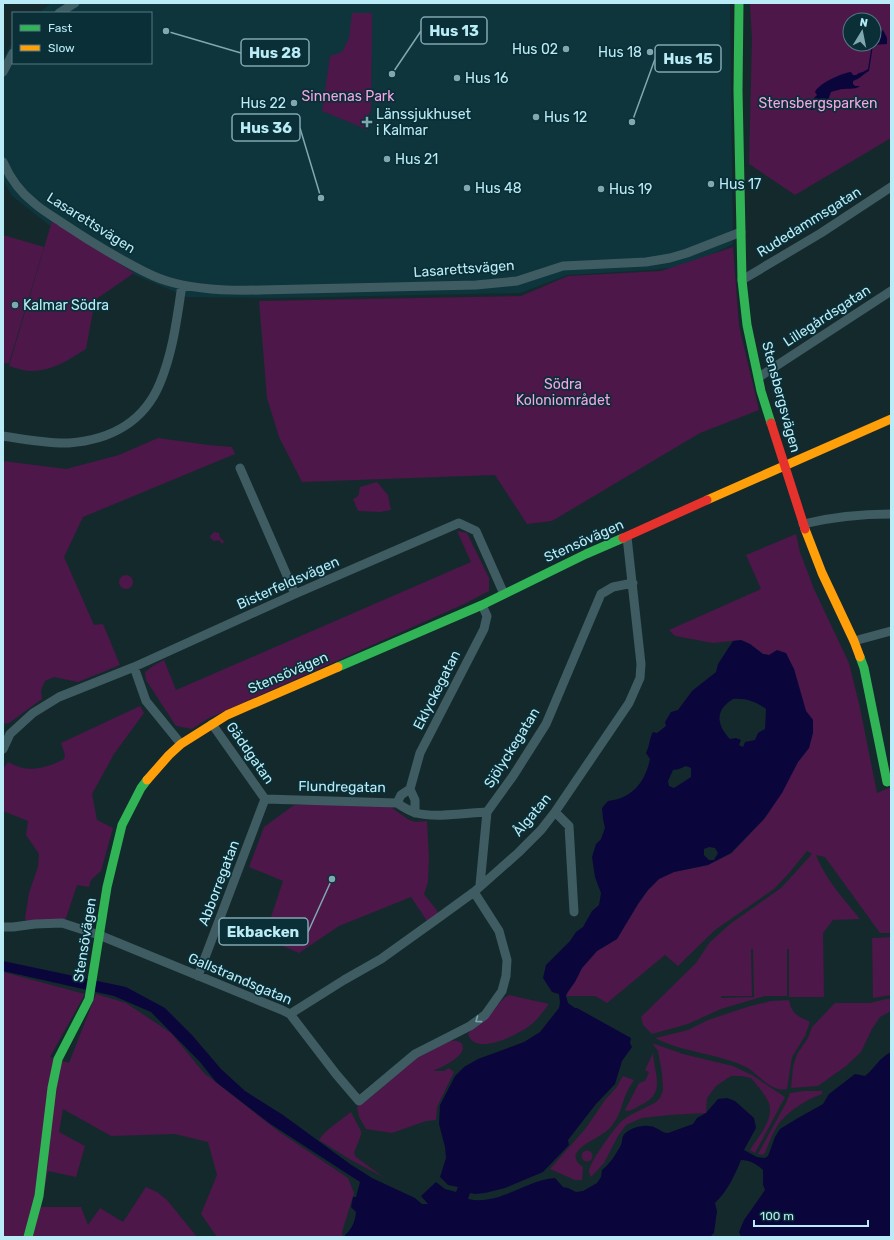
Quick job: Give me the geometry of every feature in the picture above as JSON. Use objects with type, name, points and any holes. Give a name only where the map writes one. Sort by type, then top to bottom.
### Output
[{"type":"street","points":[[61,12],[75,3]]},
{"type":"street","name":"Stensbergsvägen","points":[[739,3],[738,90],[740,232],[742,280],[747,325],[761,391],[803,524],[822,573],[854,641],[864,668],[889,782]]},
{"type":"street","points":[[3,72],[12,55]]},
{"type":"street","name":"Lasarettsvägen","points":[[3,162],[8,174],[20,190],[34,204],[117,257],[150,275],[182,285],[236,290],[476,285],[517,280],[563,266],[646,262],[670,258],[687,253],[740,232]]},
{"type":"street","name":"Rudedammsgatan","points":[[742,280],[821,234],[891,187]]},
{"type":"street","points":[[3,436],[26,440],[68,443],[101,438],[125,426],[144,411],[160,384],[171,349],[182,285]]},
{"type":"street","name":"Lillegårdsgatan","points":[[759,377],[891,291]]},
{"type":"street","name":"Stensövägen","points":[[28,1237],[39,1196],[52,1088],[58,1059],[89,999],[112,864],[122,825],[131,806],[155,770],[181,744],[234,712],[482,605],[580,557],[891,419]]},
{"type":"street","points":[[240,468],[295,594]]},
{"type":"street","points":[[803,524],[830,518],[868,514],[891,514]]},
{"type":"street","name":"Bisterfeldsvägen","points":[[6,733],[33,713],[60,697],[134,667],[295,594],[459,523],[476,531],[504,594]]},
{"type":"street","name":"Ålgatan","points":[[290,1014],[381,959],[477,888],[518,853],[541,830],[555,812],[630,703],[640,678],[641,664],[627,537]]},
{"type":"street","name":"Sjölyckegatan","points":[[487,812],[513,776],[546,724],[601,594],[613,587],[633,583]]},
{"type":"street","name":"Eklyckegatan","points":[[397,803],[402,795],[410,789],[420,753],[484,629],[487,616],[482,605]]},
{"type":"street","points":[[854,641],[891,631]]},
{"type":"street","points":[[134,667],[146,701],[181,744]]},
{"type":"street","name":"Gäddgatan","points":[[212,724],[265,799]]},
{"type":"street","points":[[3,749],[6,733]]},
{"type":"street","name":"Eklyckegatan","points":[[410,789],[415,800],[414,813]]},
{"type":"street","name":"Flundregatan","points":[[265,799],[397,803],[414,813],[427,815],[487,812]]},
{"type":"street","name":"Abborregatan","points":[[198,976],[265,799]]},
{"type":"street","points":[[477,888],[487,812]]},
{"type":"street","points":[[555,812],[569,826],[574,912]]},
{"type":"street","name":"Gallstrandsgatan","points":[[3,927],[62,923],[99,935],[282,1010],[290,1014],[336,1074],[359,1101],[415,1054],[470,1026],[485,1015],[502,991],[506,976],[507,960],[498,931],[477,888]]},
{"type":"shaded area","name":"Länssjukhuset i Kalmar","points":[[51,3],[730,3],[733,244],[687,266],[651,270],[568,275],[520,293],[272,298],[187,297],[111,265],[54,229],[12,196],[3,180],[3,58],[12,43],[12,64],[152,64],[152,12],[40,12]]},
{"type":"shaded area","points":[[883,30],[887,38],[887,44],[882,44]]},
{"type":"shaded area","points":[[872,52],[869,71],[853,81],[855,86],[860,86],[831,92],[827,103],[816,107],[813,110],[809,109],[812,105],[813,99],[817,95],[815,92],[821,85],[842,74],[851,72],[853,75],[856,75],[868,69]]},
{"type":"shaded area","points":[[741,640],[750,644],[763,654],[769,655],[777,650],[786,653],[794,669],[806,711],[813,720],[813,733],[809,748],[798,762],[782,793],[764,819],[731,853],[708,865],[674,872],[659,879],[648,890],[638,904],[617,939],[597,951],[582,968],[575,982],[567,993],[566,996],[568,1003],[631,1038],[630,1043],[632,1047],[622,1061],[615,1084],[596,1104],[568,1140],[569,1145],[543,1172],[505,1188],[485,1193],[470,1193],[468,1199],[491,1199],[533,1183],[555,1178],[563,1187],[576,1192],[583,1191],[597,1183],[601,1177],[602,1170],[608,1165],[615,1155],[621,1145],[623,1136],[628,1131],[638,1127],[651,1126],[668,1133],[693,1124],[697,1118],[706,1113],[718,1099],[727,1098],[735,1101],[754,1118],[756,1128],[744,1150],[757,1157],[765,1158],[768,1156],[775,1137],[780,1129],[823,1104],[829,1094],[855,1074],[865,1076],[883,1057],[891,1052],[891,1237],[741,1237],[739,1232],[744,1220],[765,1190],[763,1185],[763,1170],[753,1163],[741,1160],[727,1189],[715,1203],[717,1211],[714,1233],[710,1237],[345,1237],[355,1219],[356,1212],[351,1207],[353,1197],[356,1197],[360,1182],[269,1123],[216,1082],[200,1062],[151,1012],[114,996],[3,971],[3,961],[126,987],[165,1008],[192,1035],[221,1069],[245,1091],[283,1115],[350,1164],[372,1178],[415,1198],[422,1204],[428,1204],[421,1196],[436,1182],[445,1189],[456,1192],[458,1187],[448,1185],[440,1177],[446,1158],[445,1147],[439,1124],[440,1105],[455,1076],[464,1067],[478,1059],[524,1042],[540,1032],[559,1008],[559,994],[552,992],[543,978],[546,965],[570,941],[576,932],[583,927],[592,911],[599,905],[601,893],[595,877],[592,857],[596,844],[601,839],[605,828],[602,808],[608,801],[617,799],[631,792],[641,782],[650,759],[646,753],[653,732],[657,733],[666,726],[665,722],[671,712],[678,710],[692,691],[716,672],[718,664],[733,641]],"holes":[[[733,699],[751,701],[766,709],[765,729],[758,733],[755,740],[745,742],[743,747],[739,745],[741,740],[736,738],[730,739],[720,723],[720,713],[727,703]],[[686,766],[691,768],[691,777],[674,788],[669,786],[668,781],[673,770]],[[709,847],[715,848],[718,853],[714,860],[709,860],[704,855],[704,849]]]},
{"type":"green space","name":"Stensbergsparken","points":[[750,3],[891,3],[891,138],[795,195],[749,164],[752,39]]},
{"type":"green space","name":"Sinnenas Park","points":[[352,13],[372,13],[371,111],[366,118],[368,130],[322,111],[330,56],[342,52],[349,38]]},
{"type":"green space","points":[[52,221],[134,273],[95,300],[86,349],[67,361],[53,367],[39,371],[31,371],[9,366]]},
{"type":"green space","name":"Kalmar Södra","points":[[3,235],[44,247],[9,363],[3,363]]},
{"type":"green space","name":"Södra Koloniområdet","points":[[733,247],[739,326],[759,410],[700,433],[552,521],[527,524],[495,475],[302,482],[279,437],[267,398],[259,301],[521,296],[568,276],[661,271]]},
{"type":"green space","points":[[158,438],[232,447],[235,454],[83,517],[64,557],[94,625],[103,624],[120,665],[78,682],[54,677],[45,681],[41,690],[42,699],[9,723],[3,724],[3,461],[66,469],[119,455]]},
{"type":"green space","points":[[377,482],[388,495],[391,510],[380,512],[358,511],[353,499],[358,495],[360,487]]},
{"type":"green space","points":[[457,531],[467,533],[489,578],[489,591],[464,604],[207,719],[192,729],[176,726],[146,680],[145,672],[164,660],[176,690],[471,562]]},
{"type":"green space","points":[[214,532],[219,533],[220,538],[224,541],[222,544],[219,540],[214,541],[211,539],[210,536]]},
{"type":"green space","points":[[796,534],[800,552],[814,589],[849,663],[860,708],[877,793],[891,787],[891,933],[880,933],[825,857],[816,855],[830,881],[860,919],[833,920],[823,933],[824,997],[789,997],[789,949],[787,949],[787,996],[765,996],[721,1009],[688,1024],[652,1034],[643,1025],[641,1017],[696,963],[710,942],[730,924],[781,888],[812,854],[807,851],[774,889],[715,930],[678,966],[665,955],[607,1003],[595,996],[566,996],[582,968],[597,951],[617,939],[638,904],[648,890],[659,879],[674,872],[708,865],[732,853],[770,811],[798,762],[809,748],[813,720],[806,711],[794,669],[769,655],[763,654],[750,644],[741,640],[713,643],[675,636],[669,630],[761,589],[746,555]],"holes":[[[751,949],[753,949],[754,997],[721,998],[721,996],[752,996]]]},
{"type":"green space","points":[[126,575],[131,577],[133,582],[131,587],[126,589],[121,587],[119,582],[121,577]]},
{"type":"green space","points":[[140,706],[144,713],[114,754],[92,794],[97,820],[113,828],[101,871],[91,880],[89,887],[77,885],[65,921],[28,923],[25,919],[29,893],[38,867],[39,854],[26,835],[28,821],[3,811],[3,769],[8,762],[21,768],[33,769],[44,767],[60,761],[64,759],[65,755],[61,743]]},
{"type":"green space","points":[[294,805],[388,805],[409,820],[416,822],[427,821],[429,858],[428,882],[424,894],[439,913],[427,921],[411,897],[339,926],[299,953],[264,938],[283,881],[249,867],[264,827]]},
{"type":"green space","points":[[891,937],[891,995],[873,998],[872,938]]},
{"type":"green space","points":[[3,972],[85,994],[50,1057],[69,1063],[96,994],[126,1003],[171,1033],[204,1073],[278,1131],[348,1178],[354,1193],[342,1232],[343,1237],[217,1237],[201,1214],[217,1175],[208,1142],[175,1134],[111,1136],[63,1109],[59,1132],[85,1146],[76,1177],[48,1171],[41,1207],[81,1207],[88,1225],[100,1208],[123,1222],[146,1187],[157,1192],[167,1200],[197,1237],[3,1237]]},
{"type":"green space","points":[[509,995],[549,1004],[533,1023],[509,1037],[489,1044],[480,1044],[472,1041],[468,1034],[469,1032],[485,1020],[502,1000]]},
{"type":"green space","points":[[891,999],[891,1011],[880,1017],[872,1029],[861,1052],[846,1066],[818,1086],[791,1088],[793,1067],[797,1054],[808,1038],[812,1027],[835,1003],[870,1003]]},
{"type":"green space","points":[[789,1000],[794,1012],[810,1022],[805,1036],[792,1057],[787,1089],[770,1086],[751,1070],[735,1062],[677,1047],[655,1038],[688,1030],[708,1020],[750,1006],[771,1001]]},
{"type":"green space","points":[[449,1041],[458,1041],[463,1047],[462,1052],[453,1060],[433,1071],[444,1071],[449,1068],[454,1072],[437,1107],[436,1120],[426,1121],[392,1133],[366,1129],[359,1117],[357,1107],[370,1098],[415,1059]]},
{"type":"green space","points":[[652,1043],[683,1054],[733,1066],[752,1075],[785,1097],[755,1153],[750,1150],[768,1121],[770,1107],[768,1101],[751,1078],[731,1076],[716,1086],[707,1098],[706,1113],[642,1118],[626,1125],[618,1136],[604,1163],[591,1177],[589,1171],[593,1160],[603,1144],[620,1123],[631,1115],[656,1102],[660,1098],[663,1090],[662,1073],[658,1051]]},
{"type":"green space","points":[[653,1053],[657,1088],[650,1099],[632,1110],[626,1111],[625,1110],[639,1083],[645,1081],[649,1072],[645,1070]]},
{"type":"green space","points":[[623,1076],[634,1080],[627,1092],[616,1119],[610,1128],[583,1146],[576,1154],[577,1161],[583,1167],[582,1180],[575,1180],[550,1169],[586,1128],[605,1100],[616,1088]]},
{"type":"green space","points":[[822,1091],[822,1094],[799,1105],[789,1113],[775,1129],[765,1153],[762,1155],[758,1154],[790,1093]]},
{"type":"green space","points":[[351,1112],[361,1131],[361,1135],[354,1153],[356,1157],[383,1177],[351,1160],[319,1140],[330,1128]]},
{"type":"green space","points":[[587,1150],[591,1152],[593,1156],[591,1160],[587,1162],[583,1160],[581,1156],[583,1152]]},
{"type":"traffic: fast","points":[[739,3],[738,90],[742,280],[747,325],[761,391],[771,423]]},
{"type":"traffic: fast","points":[[338,667],[482,605],[586,554],[623,538]]},
{"type":"traffic: fast","points":[[860,657],[864,668],[887,782],[891,781]]},
{"type":"traffic: fast","points":[[28,1237],[39,1196],[52,1088],[58,1059],[89,999],[107,887],[122,825],[141,788],[147,780]]},
{"type":"traffic: slow","points":[[707,500],[891,419]]},
{"type":"traffic: slow","points":[[805,529],[822,573],[860,657]]},
{"type":"traffic: slow","points":[[147,780],[181,744],[227,715],[338,667]]},
{"type":"traffic: jam","points":[[771,423],[805,529]]},
{"type":"traffic: jam","points":[[623,538],[707,500]]},
{"type":"place","name":"Hus 28","points":[[166,31]]},
{"type":"place","name":"Hus 02","points":[[566,49]]},
{"type":"place","name":"Hus 18","points":[[650,52]]},
{"type":"place","name":"Hus 13","points":[[392,74]]},
{"type":"place","name":"Hus 16","points":[[457,78]]},
{"type":"place","name":"Hus 22","points":[[294,103]]},
{"type":"place","name":"Hus 12","points":[[536,117]]},
{"type":"place","name":"Länssjukhuset i Kalmar","points":[[367,122]]},
{"type":"place","name":"Hus 15","points":[[632,122]]},
{"type":"place","name":"Hus 21","points":[[387,159]]},
{"type":"place","name":"Hus 17","points":[[711,184]]},
{"type":"place","name":"Hus 48","points":[[467,188]]},
{"type":"place","name":"Hus 19","points":[[601,189]]},
{"type":"place","name":"Hus 36","points":[[321,198]]},
{"type":"place","name":"Kalmar Södra","points":[[15,305]]},
{"type":"place","name":"Ekbacken","points":[[332,879]]}]
